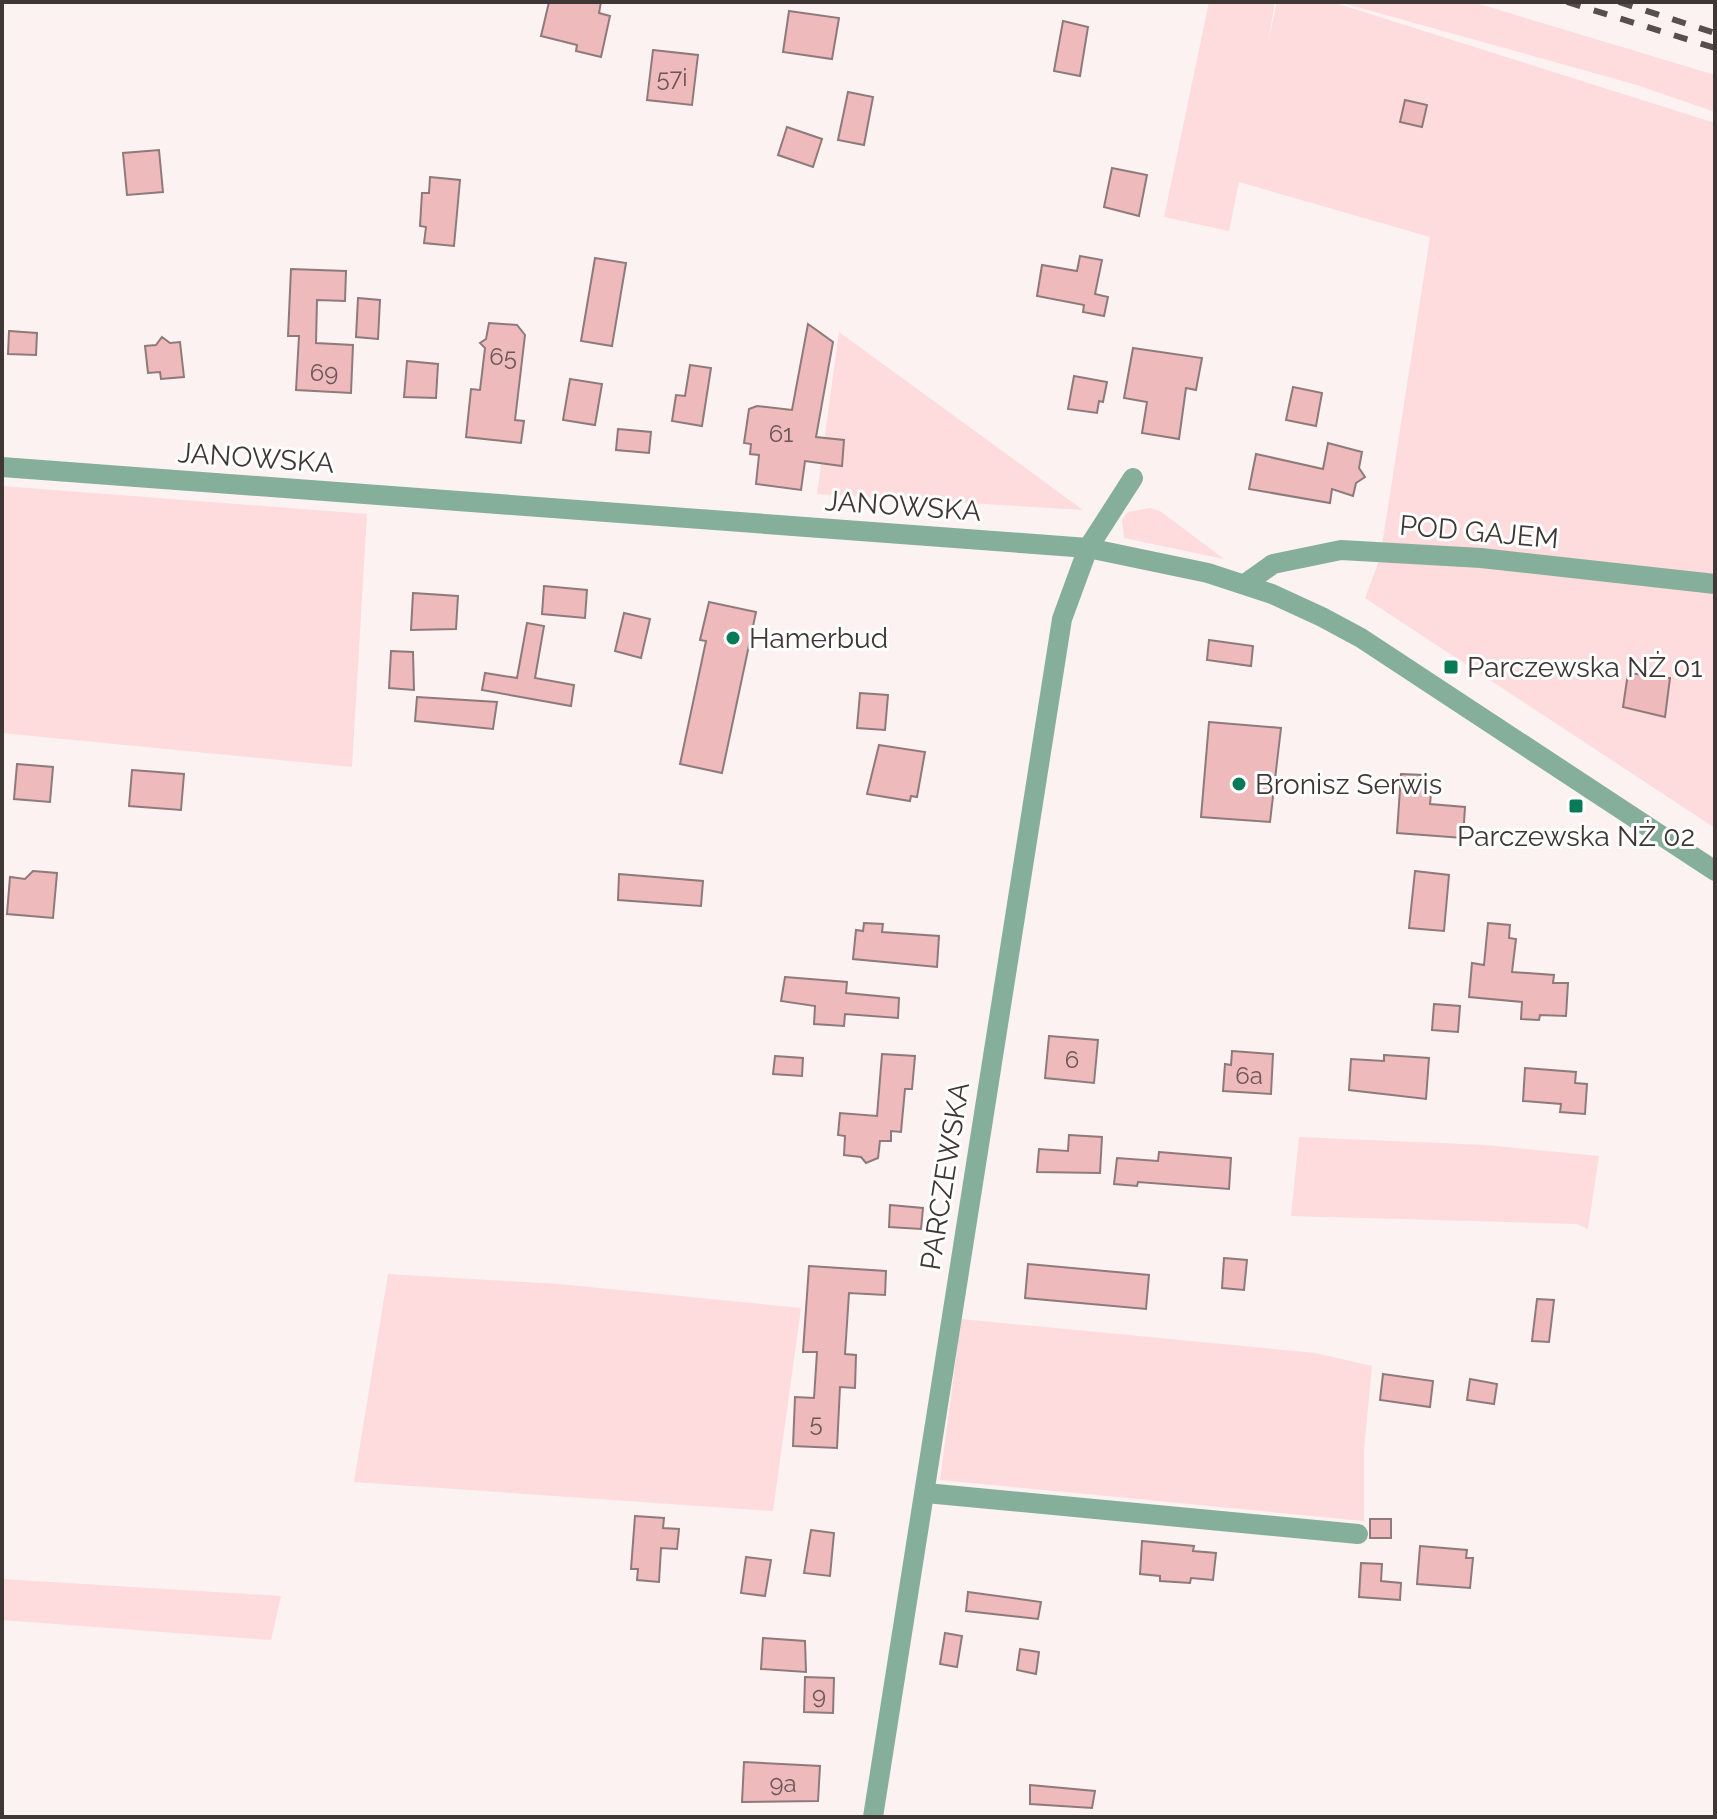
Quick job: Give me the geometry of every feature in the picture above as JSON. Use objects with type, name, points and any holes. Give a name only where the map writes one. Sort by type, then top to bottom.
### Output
[{"type":"street","name":"JANOWSKA","points":[[2,467],[1088,548],[1178,565],[1245,584],[1361,638],[1715,871]]},
{"type":"street","name":"PARCZEWSKA","points":[[873,1817],[1062,619],[1088,548],[1133,478]]},
{"type":"street","name":"POD GAJEM","points":[[1245,584],[1273,564],[1341,550],[1481,558],[1715,584]]},
{"type":"street","points":[[926,1493],[1358,1534]]},
{"type":"shaded area","points":[[1209,2],[1275,2],[1268,43],[1277,2],[1332,2],[1715,123],[1715,828],[1365,598],[1380,558],[1430,237],[1239,182],[1229,231],[1164,217]]},
{"type":"shaded area","points":[[1339,2],[1473,2],[1715,75],[1715,112],[1637,85]]},
{"type":"shaded area","points":[[839,332],[1083,510],[817,494]]},
{"type":"shaded area","points":[[2,486],[367,514],[352,767],[2,733]]},
{"type":"shaded area","points":[[1150,508],[1160,511],[1224,559],[1124,538],[1122,520],[1128,512]]},
{"type":"shaded area","points":[[1299,1137],[1485,1145],[1599,1156],[1588,1229],[1577,1224],[1291,1216]]},
{"type":"shaded area","points":[[388,1274],[559,1284],[801,1308],[773,1511],[354,1482]]},
{"type":"shaded area","points":[[961,1319],[1315,1353],[1372,1366],[1364,1449],[1364,1521],[940,1480]]},
{"type":"shaded area","points":[[2,1579],[281,1596],[271,1640],[2,1620]]},
{"type":"building","points":[[549,2],[601,2],[599,13],[610,16],[601,57],[576,51],[577,45],[541,36]]},
{"type":"building","points":[[789,11],[839,18],[832,59],[783,52]]},
{"type":"building","points":[[1063,21],[1088,27],[1080,76],[1054,71]]},
{"type":"building","points":[[653,50],[698,55],[692,105],[647,100]]},
{"type":"building","points":[[848,92],[873,97],[864,145],[838,140]]},
{"type":"building","points":[[1405,100],[1427,105],[1422,127],[1400,122]]},
{"type":"building","points":[[787,127],[822,139],[813,167],[778,155]]},
{"type":"building","points":[[159,150],[163,192],[127,195],[123,153]]},
{"type":"building","points":[[1112,168],[1147,175],[1139,216],[1104,207]]},
{"type":"building","points":[[430,177],[460,180],[454,246],[424,243],[426,227],[420,226],[422,193],[429,193]]},
{"type":"building","points":[[1080,256],[1102,260],[1095,294],[1108,297],[1104,316],[1083,312],[1084,305],[1037,296],[1042,265],[1077,271]]},
{"type":"building","points":[[595,258],[626,263],[612,346],[581,341]]},
{"type":"building","points":[[291,269],[346,271],[345,301],[317,300],[316,343],[353,345],[351,393],[296,390],[299,336],[288,336]]},
{"type":"building","points":[[358,298],[380,300],[378,339],[356,337]]},
{"type":"building","points":[[489,323],[517,325],[525,335],[515,420],[524,421],[521,443],[466,437],[471,389],[480,390],[485,348],[480,343],[486,339]]},
{"type":"building","points":[[808,324],[833,342],[816,437],[844,440],[842,466],[805,461],[801,490],[756,484],[759,455],[750,454],[751,444],[744,443],[749,409],[757,406],[792,410]]},
{"type":"building","points":[[9,331],[37,333],[36,355],[8,354]]},
{"type":"building","points":[[162,337],[170,343],[180,342],[184,377],[161,379],[160,372],[148,373],[145,346],[156,345]]},
{"type":"building","points":[[1133,348],[1202,358],[1196,390],[1186,388],[1179,439],[1142,433],[1147,402],[1124,398]]},
{"type":"building","points":[[407,361],[438,364],[436,398],[404,397]]},
{"type":"building","points":[[690,365],[711,368],[702,426],[672,421],[676,395],[685,396]]},
{"type":"building","points":[[1074,376],[1107,382],[1097,413],[1068,409]]},
{"type":"building","points":[[570,379],[602,384],[595,425],[563,420]]},
{"type":"building","points":[[1293,387],[1322,393],[1316,426],[1286,420]]},
{"type":"building","points":[[618,429],[651,432],[649,453],[616,450]]},
{"type":"building","points":[[1328,443],[1362,452],[1359,468],[1365,477],[1356,483],[1353,496],[1332,489],[1330,503],[1249,489],[1256,454],[1323,469]]},
{"type":"building","points":[[544,586],[587,590],[585,618],[542,614]]},
{"type":"building","points":[[413,593],[458,596],[456,629],[411,630]]},
{"type":"building","points":[[709,602],[756,612],[722,773],[680,764],[706,641],[700,640]]},
{"type":"building","points":[[624,613],[650,619],[641,658],[615,651]]},
{"type":"building","points":[[527,623],[544,626],[535,678],[574,685],[571,706],[482,690],[485,673],[517,678]]},
{"type":"building","points":[[1209,640],[1253,646],[1251,666],[1207,660]]},
{"type":"building","points":[[391,651],[413,652],[414,690],[389,688]]},
{"type":"building","points":[[1628,673],[1670,678],[1665,717],[1623,707]]},
{"type":"building","points":[[860,693],[888,695],[885,730],[857,728]]},
{"type":"building","points":[[417,697],[497,702],[493,729],[415,721]]},
{"type":"building","name":"Bronisz Serwis","points":[[1209,722],[1281,728],[1270,822],[1201,817]]},
{"type":"building","points":[[879,745],[925,752],[917,797],[911,796],[910,801],[867,794]]},
{"type":"building","points":[[17,764],[53,767],[50,802],[14,799]]},
{"type":"building","points":[[132,770],[184,774],[181,810],[129,806]]},
{"type":"building","points":[[1401,774],[1424,775],[1423,783],[1432,784],[1430,804],[1465,807],[1463,838],[1397,833]]},
{"type":"building","points":[[33,871],[57,873],[53,918],[7,914],[10,877],[25,879]]},
{"type":"building","points":[[1415,871],[1449,875],[1444,931],[1409,928]]},
{"type":"building","points":[[619,874],[703,881],[701,906],[618,900]]},
{"type":"building","points":[[864,923],[883,924],[882,932],[939,936],[937,967],[853,959],[856,930],[863,931]]},
{"type":"building","points":[[1488,923],[1510,925],[1509,938],[1516,939],[1512,972],[1554,975],[1553,983],[1568,983],[1566,1016],[1540,1015],[1539,1020],[1521,1019],[1522,1002],[1469,997],[1472,963],[1484,965]]},
{"type":"building","points":[[785,977],[847,982],[846,993],[899,998],[898,1018],[845,1014],[844,1026],[814,1024],[815,1006],[781,1001]]},
{"type":"building","points":[[1434,1004],[1460,1006],[1458,1032],[1432,1030]]},
{"type":"building","points":[[1049,1036],[1098,1040],[1094,1083],[1045,1078]]},
{"type":"building","points":[[1232,1051],[1273,1054],[1271,1094],[1223,1091],[1225,1064],[1231,1065]]},
{"type":"building","points":[[882,1054],[915,1056],[912,1089],[905,1089],[901,1132],[891,1131],[891,1141],[880,1141],[878,1158],[866,1163],[861,1157],[844,1155],[845,1136],[838,1135],[840,1113],[877,1116]]},
{"type":"building","points":[[1384,1055],[1429,1058],[1426,1099],[1349,1090],[1351,1059],[1384,1061]]},
{"type":"building","points":[[775,1056],[803,1058],[802,1076],[773,1074]]},
{"type":"building","points":[[1525,1068],[1576,1072],[1575,1083],[1587,1084],[1585,1114],[1560,1112],[1561,1104],[1523,1101]]},
{"type":"building","points":[[1069,1135],[1102,1137],[1100,1173],[1037,1172],[1039,1149],[1068,1151]]},
{"type":"building","points":[[1159,1152],[1231,1158],[1229,1189],[1138,1182],[1137,1186],[1114,1184],[1117,1158],[1158,1161]]},
{"type":"building","points":[[890,1205],[923,1208],[921,1229],[889,1227]]},
{"type":"building","points":[[1224,1258],[1247,1260],[1244,1290],[1222,1288]]},
{"type":"building","points":[[1028,1264],[1149,1275],[1146,1309],[1025,1298]]},
{"type":"building","points":[[809,1266],[886,1271],[885,1295],[849,1293],[845,1354],[856,1355],[855,1388],[840,1387],[837,1448],[793,1446],[795,1397],[814,1398],[817,1352],[803,1352]]},
{"type":"building","points":[[1537,1299],[1554,1300],[1549,1342],[1532,1341]]},
{"type":"building","points":[[1383,1374],[1433,1381],[1430,1407],[1380,1400]]},
{"type":"building","points":[[1470,1379],[1497,1384],[1494,1404],[1467,1400]]},
{"type":"building","points":[[635,1516],[664,1518],[663,1528],[679,1529],[677,1549],[661,1548],[659,1582],[637,1580],[638,1569],[631,1569]]},
{"type":"building","points":[[1370,1519],[1391,1519],[1391,1538],[1370,1538]]},
{"type":"building","points":[[811,1530],[834,1533],[830,1576],[804,1573]]},
{"type":"building","points":[[1142,1541],[1194,1546],[1193,1551],[1216,1553],[1213,1580],[1191,1578],[1190,1583],[1160,1581],[1160,1576],[1140,1574]]},
{"type":"building","points":[[1420,1546],[1467,1550],[1466,1558],[1473,1558],[1470,1588],[1417,1584]]},
{"type":"building","points":[[746,1557],[771,1560],[765,1596],[741,1593]]},
{"type":"building","points":[[1361,1563],[1382,1564],[1381,1581],[1401,1583],[1400,1600],[1359,1597]]},
{"type":"building","points":[[968,1592],[1041,1602],[1038,1619],[966,1611]]},
{"type":"building","points":[[945,1633],[962,1636],[957,1667],[940,1664]]},
{"type":"building","points":[[763,1638],[805,1641],[806,1672],[761,1669]]},
{"type":"building","points":[[1020,1649],[1039,1652],[1036,1674],[1017,1670]]},
{"type":"building","points":[[805,1677],[834,1678],[833,1713],[804,1712]]},
{"type":"building","points":[[744,1762],[820,1766],[818,1801],[742,1802]]},
{"type":"building","points":[[1030,1785],[1095,1791],[1092,1808],[1030,1804]]},
{"type":"railway","points":[[1567,2],[1715,48]]},
{"type":"railway","points":[[1619,2],[1715,33]]},
{"type":"place","name":"Hamerbud","points":[[733,638]]},
{"type":"place","name":"Parczewska NŻ 01","points":[[1451,667]]},
{"type":"place","name":"Bronisz Serwis","points":[[1239,784]]},
{"type":"place","name":"Parczewska NŻ 02","points":[[1576,806]]}]
